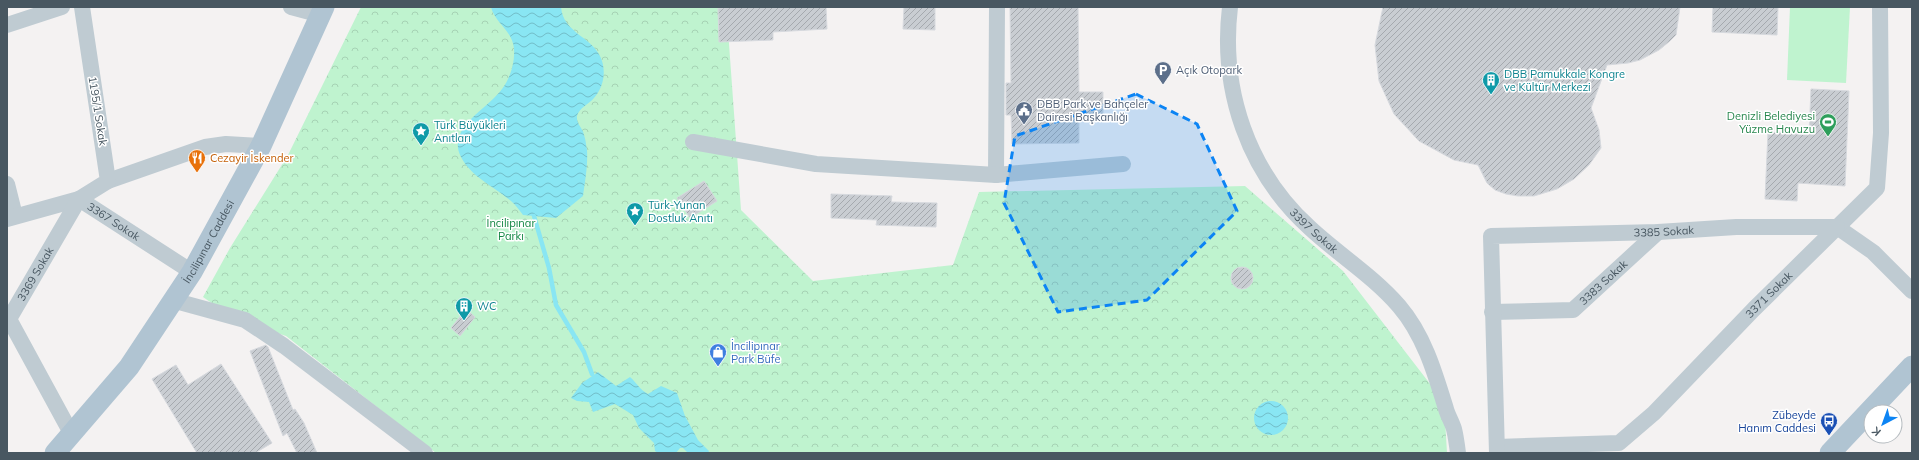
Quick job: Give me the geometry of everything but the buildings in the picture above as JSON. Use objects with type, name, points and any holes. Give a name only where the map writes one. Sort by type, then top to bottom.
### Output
[{"type":"main road","name":"İncilipınar Caddesi","points":[[55,453],[129,367],[192,272],[261,146],[322,11]]},
{"type":"main road","points":[[1830,453],[1912,366]]},
{"type":"street","points":[[7,25],[62,7]]},
{"type":"street","name":"1195/1 Sokak","points":[[82,7],[108,181]]},
{"type":"street","points":[[291,7],[322,11]]},
{"type":"street","points":[[996,175],[997,7]]},
{"type":"street","name":"3397 Sokak","points":[[1230,7],[1226,46],[1236,105],[1248,142],[1264,174],[1278,194],[1309,227],[1377,283],[1408,317],[1425,347],[1432,365],[1454,429],[1458,453]]},
{"type":"street","name":"3371 Sokak","points":[[1497,450],[1620,443],[1654,413],[1877,188],[1881,133],[1880,7]]},
{"type":"street","points":[[693,142],[816,164],[996,175],[1123,164]]},
{"type":"street","points":[[79,199],[108,181],[205,146],[226,144],[261,146]]},
{"type":"street","points":[[7,184],[11,217]]},
{"type":"street","name":"3367 Sokak","points":[[11,217],[79,199],[192,272]]},
{"type":"street","name":"3369 Sokak","points":[[71,433],[9,319],[79,199]]},
{"type":"street","name":"3385 Sokak","points":[[1492,312],[1491,236],[1658,232],[1736,227],[1837,227]]},
{"type":"street","points":[[1837,227],[1873,252],[1912,291]]},
{"type":"street","name":"3383 Sokak","points":[[1492,312],[1573,310],[1658,232]]},
{"type":"street","points":[[172,300],[244,320],[284,346],[425,453]]},
{"type":"street","points":[[1492,312],[1497,450]]},
{"type":"highlighted area","points":[[1136,94],[1197,124],[1237,211],[1147,300],[1058,312],[1004,203],[1015,136]]},
{"type":"green space","name":"İncilipınar Parkı","points":[[361,7],[730,7],[727,16],[741,210],[813,281],[953,265],[979,192],[1245,186],[1343,271],[1444,402],[1447,453],[436,453],[286,336],[233,318],[203,297],[230,248],[288,155]]},
{"type":"green space","points":[[1790,7],[1850,7],[1846,83],[1787,80]]},
{"type":"water","points":[[491,7],[561,7],[563,16],[567,23],[573,30],[593,46],[602,61],[604,76],[600,90],[578,113],[577,116],[587,150],[587,167],[583,196],[556,218],[523,215],[511,201],[477,176],[465,164],[461,157],[458,147],[459,137],[464,128],[502,89],[510,75],[513,65],[514,49],[511,37],[496,18]]},
{"type":"water","points":[[598,372],[616,386],[630,377],[648,394],[661,386],[677,393],[685,416],[698,440],[709,451],[708,453],[688,453],[683,448],[680,448],[676,453],[658,453],[655,451],[654,443],[639,428],[633,415],[615,404],[593,412],[589,402],[577,401],[571,398],[582,383]]},
{"type":"water","points":[[1268,401],[1274,401],[1278,402],[1285,408],[1288,418],[1287,425],[1281,432],[1274,435],[1268,435],[1264,434],[1257,428],[1254,421],[1254,415],[1255,411],[1261,404]]},
{"type":"waterway","points":[[534,216],[549,268],[556,305],[584,352],[592,374]]},
{"type":"place","name":"Açık Otopark","points":[[1163,85]]},
{"type":"place","name":"DBB Pamukkale Kongre ve Kültür Merkezi","points":[[1491,95]]},
{"type":"place","name":"DBB Park ve Bahçeler Dairesi Başkanlığı","points":[[1024,125]]},
{"type":"place","name":"Denizli Belediyesi Yüzme Havuzu","points":[[1828,137]]},
{"type":"place","name":"Türk Büyükleri Anıtları","points":[[421,146]]},
{"type":"place","name":"Cezayir İskender","points":[[197,173]]},
{"type":"place","name":"Türk-Yunan Dostluk Anıtı","points":[[635,226]]},
{"type":"place","name":"WC","points":[[464,321]]},
{"type":"place","name":"İncilipınar Park Büfe","points":[[718,367]]},
{"type":"place","name":"Zübeyde Hanım Caddesi","points":[[1829,436]]}]
